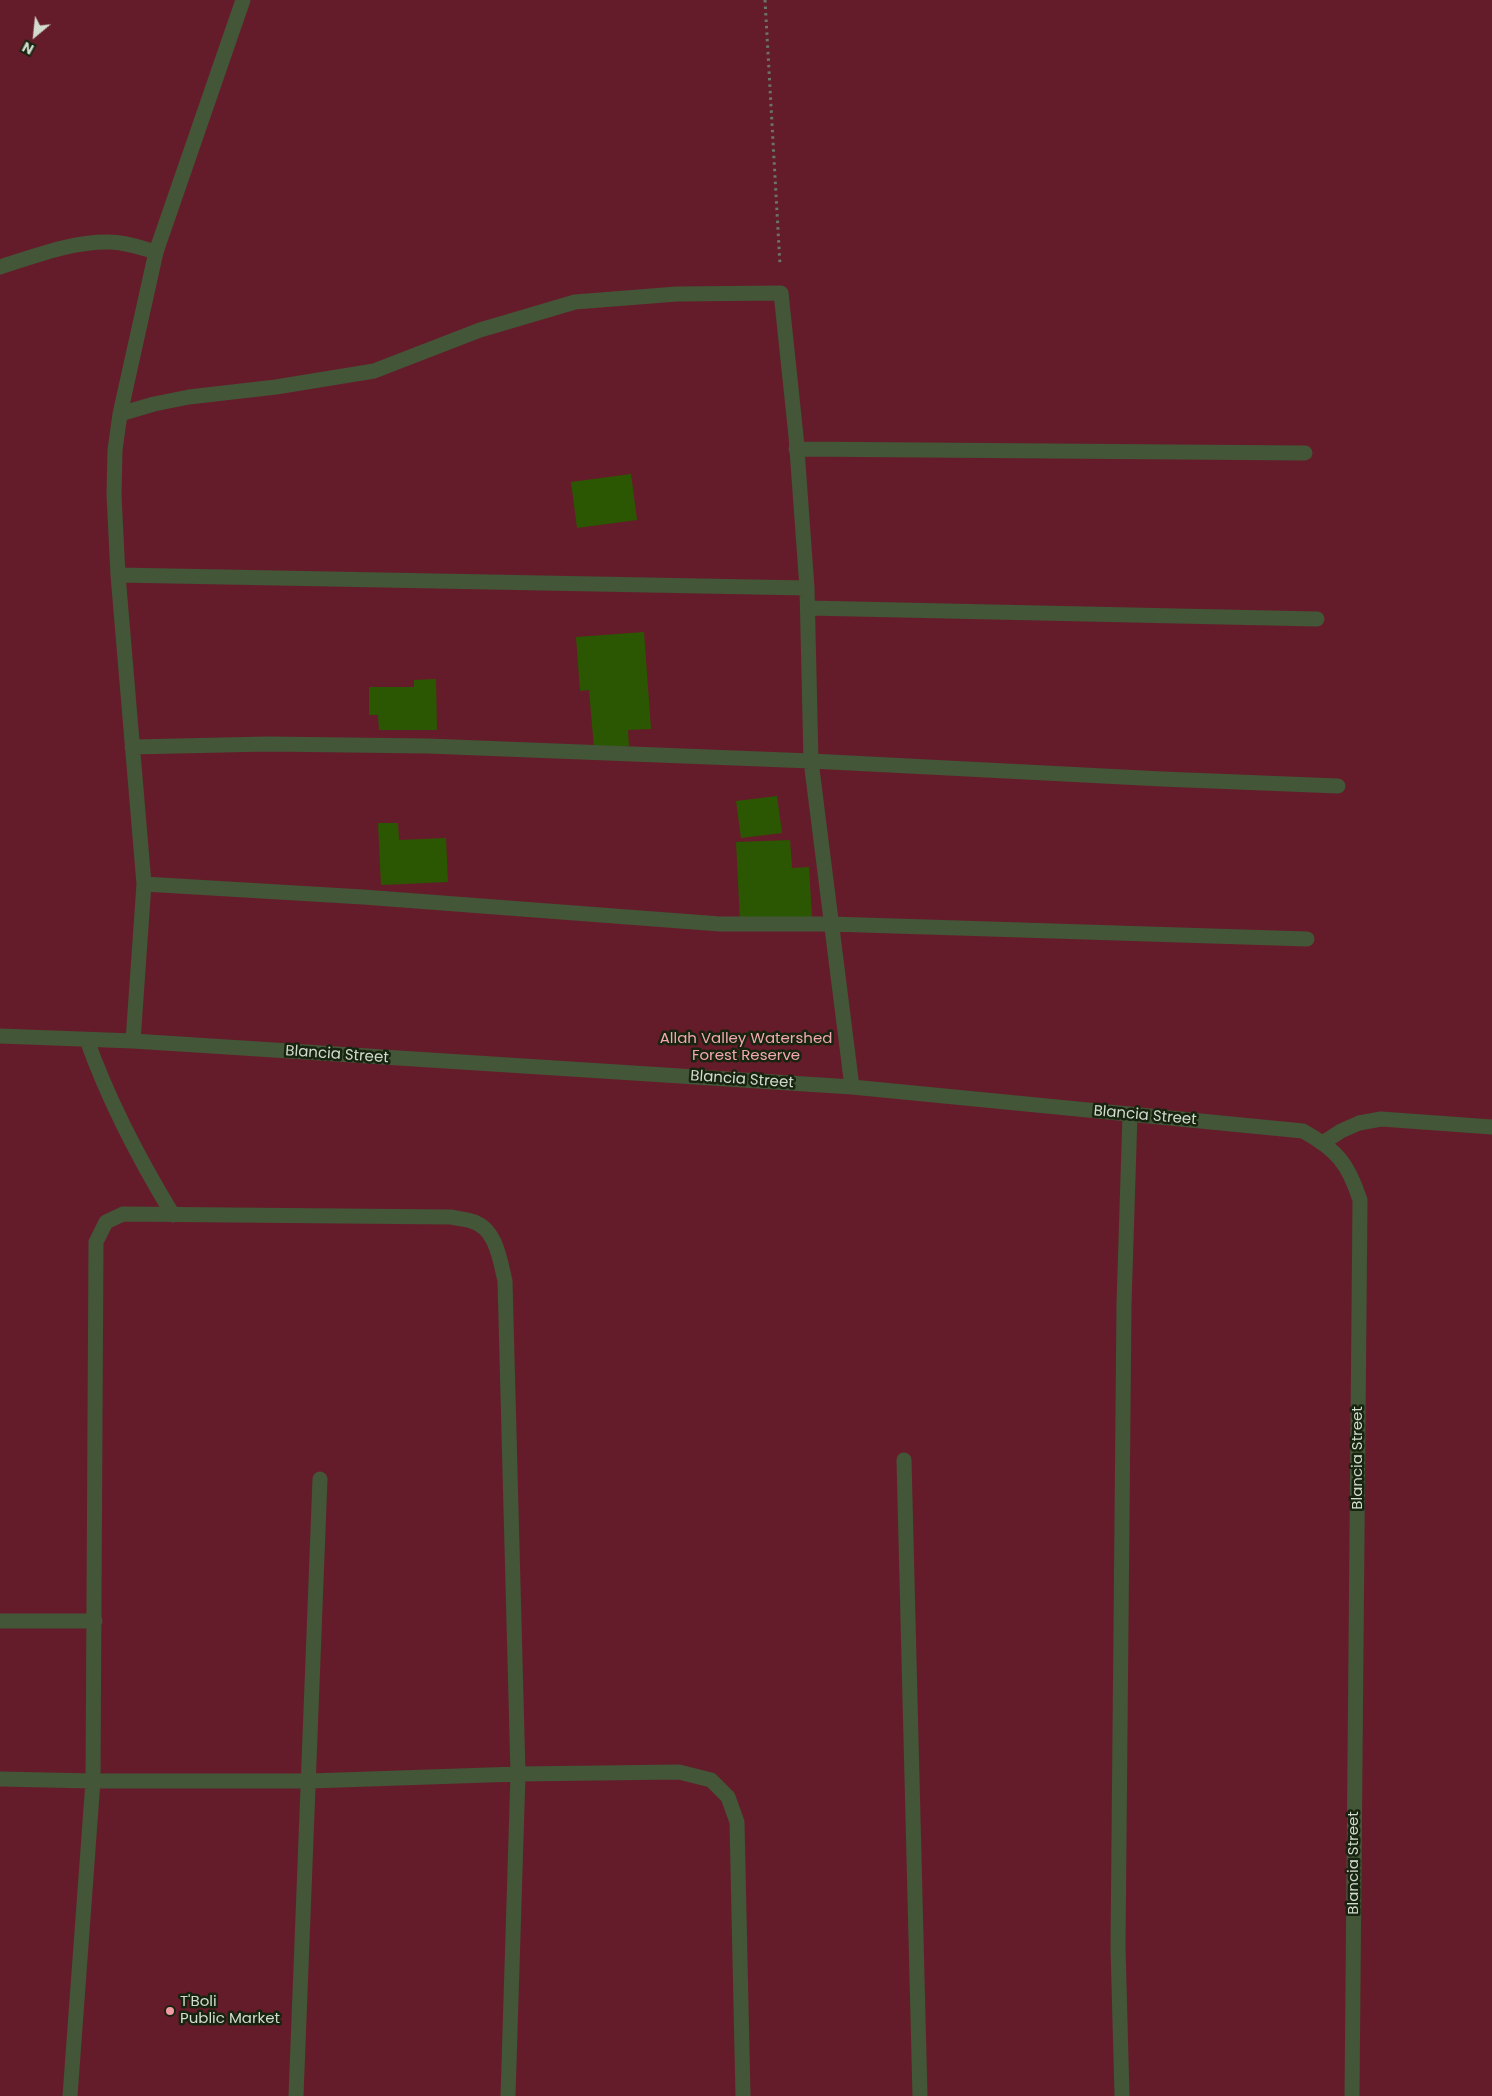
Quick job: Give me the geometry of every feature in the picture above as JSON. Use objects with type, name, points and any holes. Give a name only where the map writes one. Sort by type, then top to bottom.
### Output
[{"type":"street","points":[[133,1042],[144,884],[118,575],[114,495],[115,450],[120,414],[156,252],[243,0]]},
{"type":"street","points":[[0,267],[42,253],[87,243],[110,242],[127,244],[156,252]]},
{"type":"street","points":[[120,414],[154,404],[189,397],[276,387],[374,371],[480,330],[575,302],[677,294],[781,293],[807,588],[811,760],[852,1088]]},
{"type":"street","points":[[796,449],[1305,452]]},
{"type":"street","points":[[118,575],[807,588]]},
{"type":"street","points":[[808,608],[1317,619]]},
{"type":"street","points":[[132,747],[353,744],[811,760],[1162,779],[1338,786]]},
{"type":"street","points":[[144,884],[363,897],[720,924],[831,924],[1307,939]]},
{"type":"street","name":"Blancia Street","points":[[0,1036],[133,1042],[852,1088],[1304,1131],[1324,1142],[1345,1164],[1360,1200],[1352,2096]]},
{"type":"street","points":[[87,1040],[100,1078],[139,1159],[173,1214]]},
{"type":"street","points":[[1122,2096],[1118,1937],[1124,1304],[1130,1114]]},
{"type":"street","points":[[1324,1142],[1341,1131],[1359,1123],[1381,1119],[1492,1127]]},
{"type":"street","points":[[70,2096],[92,1781],[95,1621],[96,1242],[106,1222],[123,1214],[173,1214],[451,1218],[474,1221],[487,1231],[496,1244],[504,1281],[518,1774],[508,2096]]},
{"type":"street","points":[[904,1460],[920,2096]]},
{"type":"street","points":[[296,2096],[310,1781],[320,1479]]},
{"type":"street","points":[[0,1621],[95,1621]]},
{"type":"street","points":[[0,1779],[310,1781],[518,1774],[679,1772],[710,1780],[728,1797],[737,1822],[743,2096]]},
{"type":"path","points":[[765,0],[781,293]]},
{"type":"green space","name":"Allah Valley Watershed Forest Reserve","points":[[0,0],[1492,0],[1492,2096],[0,2096]]},
{"type":"building","points":[[631,474],[637,520],[577,528],[571,482]]},
{"type":"building","points":[[644,632],[651,729],[628,730],[629,746],[594,748],[589,690],[580,691],[576,637]]},
{"type":"building","points":[[436,679],[437,730],[379,730],[378,715],[369,715],[369,687],[414,687],[414,680]]},
{"type":"building","points":[[777,796],[782,833],[741,838],[736,801]]},
{"type":"building","points":[[378,823],[398,823],[399,840],[446,838],[448,882],[381,885]]},
{"type":"building","points":[[790,840],[792,868],[809,867],[812,918],[740,921],[736,842]]},
{"type":"place","name":"T'Boli Public Market","points":[[170,2011]]}]
